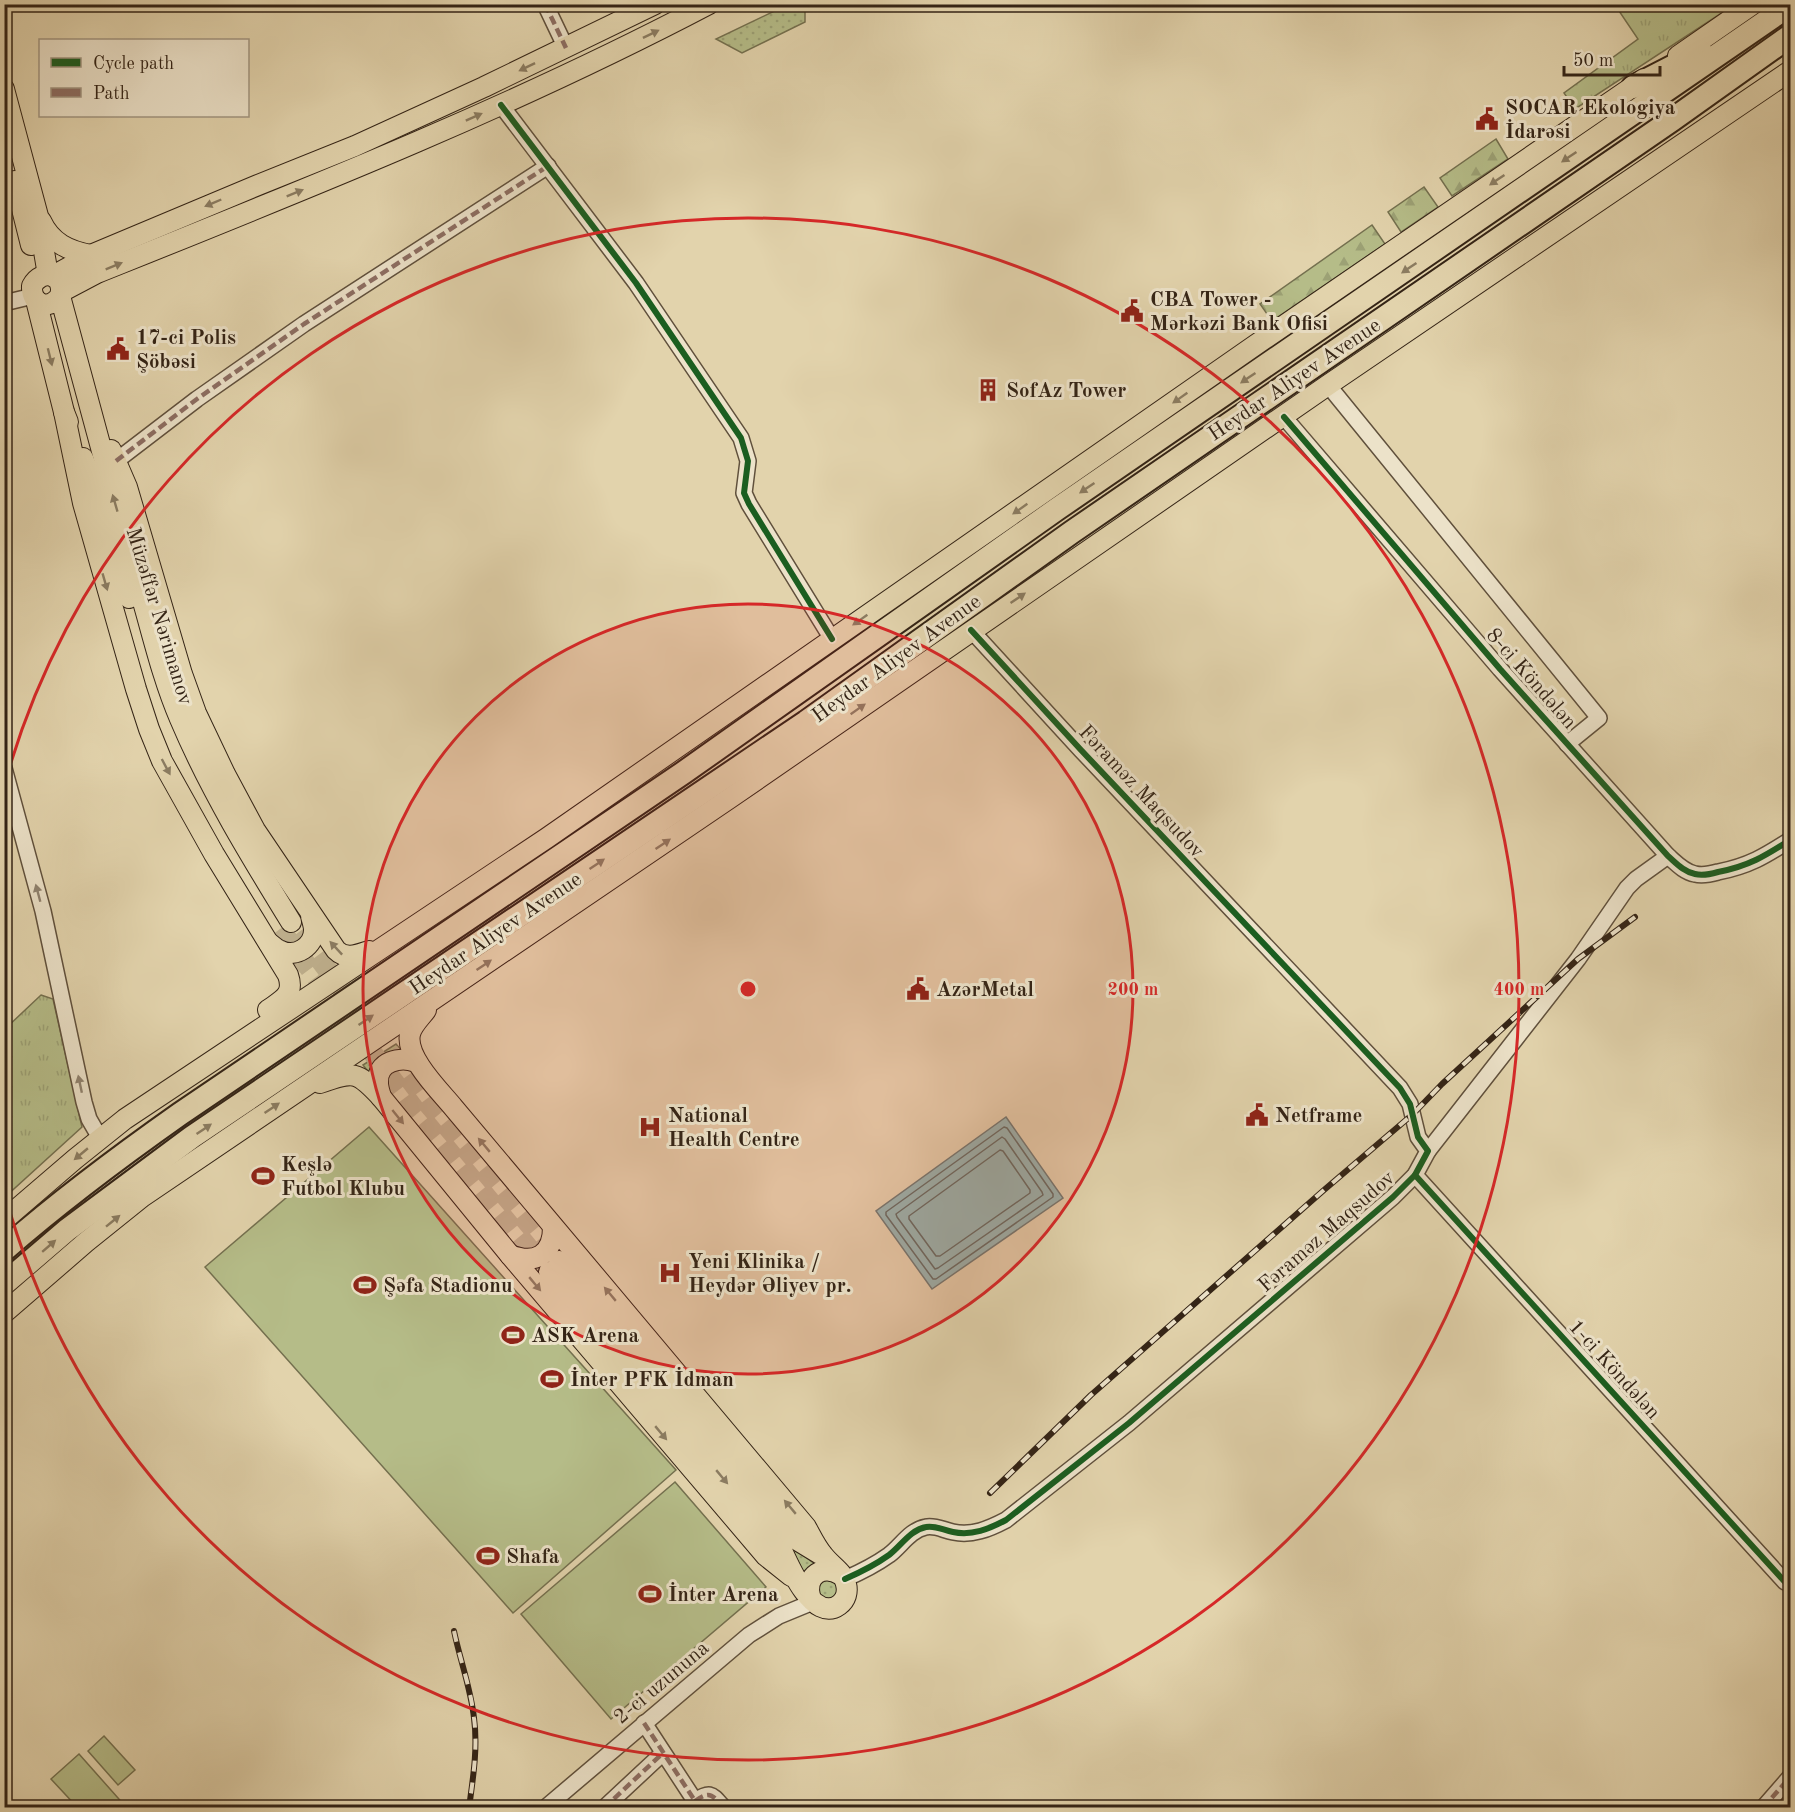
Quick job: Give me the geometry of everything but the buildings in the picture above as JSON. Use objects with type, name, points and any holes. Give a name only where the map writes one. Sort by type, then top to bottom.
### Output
[{"type":"highway","points":[[1633,87],[1787,8]]},
{"type":"highway","name":"Heydar Aliyev Avenue","points":[[4,1250],[52,1208],[180,1114],[683,773],[1058,509],[1787,8]]},
{"type":"highway","name":"Heydar Aliyev Avenue","points":[[4,1284],[67,1230],[192,1137],[806,722],[1072,532],[1791,36]]},
{"type":"highway","points":[[1672,120],[1791,55]]},
{"type":"main road","points":[[46,289],[91,255],[258,184],[356,146],[655,4]]},
{"type":"main road","points":[[46,289],[97,273],[364,166],[501,105],[709,4]]},
{"type":"main road","points":[[125,1119],[557,831],[1254,346],[1753,4]]},
{"type":"main road","points":[[4,1313],[142,1197],[720,805],[1328,385],[1791,71]]},
{"type":"main road","points":[[4,89],[38,216],[46,289]]},
{"type":"main road","points":[[4,140],[33,253],[34,268],[46,289],[90,405],[127,487],[182,674],[196,713],[225,774],[255,830],[336,950],[344,956],[356,956],[388,943]]},
{"type":"main road","points":[[356,146],[364,166]]},
{"type":"main road","points":[[38,216],[49,235],[62,246],[91,255]]},
{"type":"main road","name":"Müzəffər Nərimanov","points":[[46,289],[64,412],[99,500],[167,720],[205,800],[279,931]]},
{"type":"main road","points":[[4,1220],[100,1138],[286,996],[291,986],[279,931],[242,841],[180,718],[166,678],[110,485],[90,405]]},
{"type":"main road","points":[[279,931],[282,951],[291,953],[303,949],[310,944],[313,937],[311,915]]},
{"type":"main road","points":[[297,1091],[335,1078],[354,1075],[361,1077],[381,1097],[510,1255],[766,1556],[794,1578],[811,1599],[824,1608],[836,1607],[845,1598],[847,1586],[843,1577],[822,1555],[806,1527],[416,1062],[410,1033],[436,998]]},
{"type":"main road","points":[[381,1097],[378,1076],[382,1069],[390,1062],[400,1058],[416,1062]]},
{"type":"main road","points":[[510,1255],[521,1259],[538,1257],[551,1244],[554,1227]]},
{"type":"main road","points":[[794,1578],[780,1546],[554,1267],[792,1537],[822,1555]]},
{"type":"main road","points":[[811,1599],[809,1583],[817,1573],[829,1570],[843,1577]]},
{"type":"street","points":[[545,4],[566,48]]},
{"type":"street","points":[[501,105],[636,283],[741,438],[748,461],[744,493],[832,639]]},
{"type":"street","points":[[116,461],[197,399],[304,324],[548,166]]},
{"type":"street","points":[[4,303],[46,289]]},
{"type":"street","points":[[1328,385],[1599,718],[1568,744]]},
{"type":"street","name":"8-ci Köndələn","points":[[1284,417],[1500,669],[1668,856],[1683,869],[1693,874],[1705,875],[1744,866],[1759,860],[1791,840]]},
{"type":"street","name":"Fəraməz Maqsudov","points":[[843,1577],[866,1570],[891,1553],[914,1532],[925,1527],[970,1533],[985,1530],[1005,1520],[1129,1423],[1393,1197],[1414,1175],[1428,1151],[1418,1137],[1410,1104],[1400,1088],[971,630]]},
{"type":"street","points":[[4,768],[43,911],[84,1102],[89,1119],[100,1138]]},
{"type":"street","points":[[1428,1151],[1578,959],[1627,888],[1668,856]]},
{"type":"street","name":"1-ci Köndələn","points":[[1414,1175],[1785,1582],[1791,1584]]},
{"type":"street","name":"2-ci uzununa","points":[[545,1808],[756,1630],[811,1599]]},
{"type":"street","points":[[644,1723],[694,1804],[704,1795],[709,1794],[714,1796],[724,1808]]},
{"type":"street","points":[[604,1808],[663,1753]]},
{"type":"street","points":[[1763,1808],[1791,1777]]},
{"type":"green space","points":[[787,5],[805,5],[805,22],[742,53],[716,39]]},
{"type":"green space","points":[[1615,5],[1734,5],[1575,109],[1564,93],[1638,39]]},
{"type":"green space","points":[[1496,139],[1508,159],[1452,196],[1440,178]]},
{"type":"green space","points":[[1424,187],[1438,207],[1401,232],[1388,212]]},
{"type":"green space","points":[[1372,225],[1385,244],[1272,321],[1260,304]]},
{"type":"green space","points":[[41,995],[53,999],[82,1127],[5,1197],[5,1029]]},
{"type":"green space","points":[[396,1044],[402,1051],[370,1074],[363,1065]]},
{"type":"green space","points":[[369,1127],[676,1470],[513,1613],[205,1267]]},
{"type":"green space","name":"İnter Arena","points":[[675,1482],[766,1587],[611,1719],[521,1614]]},
{"type":"green space","points":[[790,1545],[816,1565],[805,1575]]},
{"type":"green space","points":[[824,1579],[836,1583],[837,1586],[837,1593],[829,1600],[819,1596],[818,1583]]},
{"type":"green space","points":[[104,1736],[135,1770],[118,1785],[88,1751]]},
{"type":"green space","points":[[79,1754],[126,1807],[77,1807],[51,1779]]},
{"type":"water","points":[[1006,1117],[1063,1198],[932,1289],[876,1211]]},
{"type":"tunnel","points":[[280,929],[416,1111],[546,1269]]},
{"type":"tunnel","points":[[299,932],[429,1105],[558,1259]]},
{"type":"railway","points":[[990,1493],[1091,1395],[1413,1114],[1442,1084],[1578,959],[1635,917]]},
{"type":"railway","points":[[454,1631],[473,1707],[475,1729],[469,1808]]},
{"type":"marked path","points":[[545,4],[566,48]]},
{"type":"marked path","points":[[116,461],[197,399],[304,324],[548,166]]},
{"type":"marked path","points":[[644,1723],[695,1801]]},
{"type":"marked path","points":[[604,1808],[663,1753]]},
{"type":"marked path","points":[[1763,1808],[1790,1777]]},
{"type":"marked path","points":[[695,1801],[708,1795],[724,1808]]},
{"type":"cycle path","points":[[501,105],[636,283],[741,438],[748,461],[744,493],[832,639]]},
{"type":"cycle path","points":[[1284,417],[1500,669],[1677,864],[1695,874],[1704,875],[1729,870],[1764,856],[1790,840]]},
{"type":"cycle path","points":[[845,1579],[884,1559],[920,1529],[933,1527],[967,1533],[987,1529],[1006,1520],[1129,1423],[1393,1197],[1415,1175],[1428,1151],[1418,1137],[1410,1104],[1400,1088],[971,630]]},
{"type":"cycle path","points":[[1415,1175],[1785,1582],[1790,1584]]},
{"type":"place","name":"SOCAR Ekologiya İdarəsi","points":[[1487,119]]},
{"type":"place","name":"CBA Tower - Mərkəzi Bank Ofisi","points":[[1132,311]]},
{"type":"place","name":"17-ci Polis Şöbəsi","points":[[118,349]]},
{"type":"place","name":"SofAz Tower","points":[[988,390]]},
{"type":"place","name":"AzərMetal","points":[[918,989]]},
{"type":"place","name":"Netframe","points":[[1257,1115]]},
{"type":"place","name":"National Health Centre","points":[[650,1127]]},
{"type":"place","name":"Keşlə Futbol Klubu","points":[[263,1176]]},
{"type":"place","name":"Yeni Klinika / Heydər Əliyev pr.","points":[[670,1273]]},
{"type":"place","name":"Şəfa Stadionu","points":[[365,1285]]},
{"type":"place","name":"ASK Arena","points":[[513,1335]]},
{"type":"place","name":"İnter PFK İdman","points":[[552,1379]]},
{"type":"place","name":"Shafa","points":[[488,1556]]},
{"type":"place","name":"İnter Arena","points":[[650,1594]]}]
